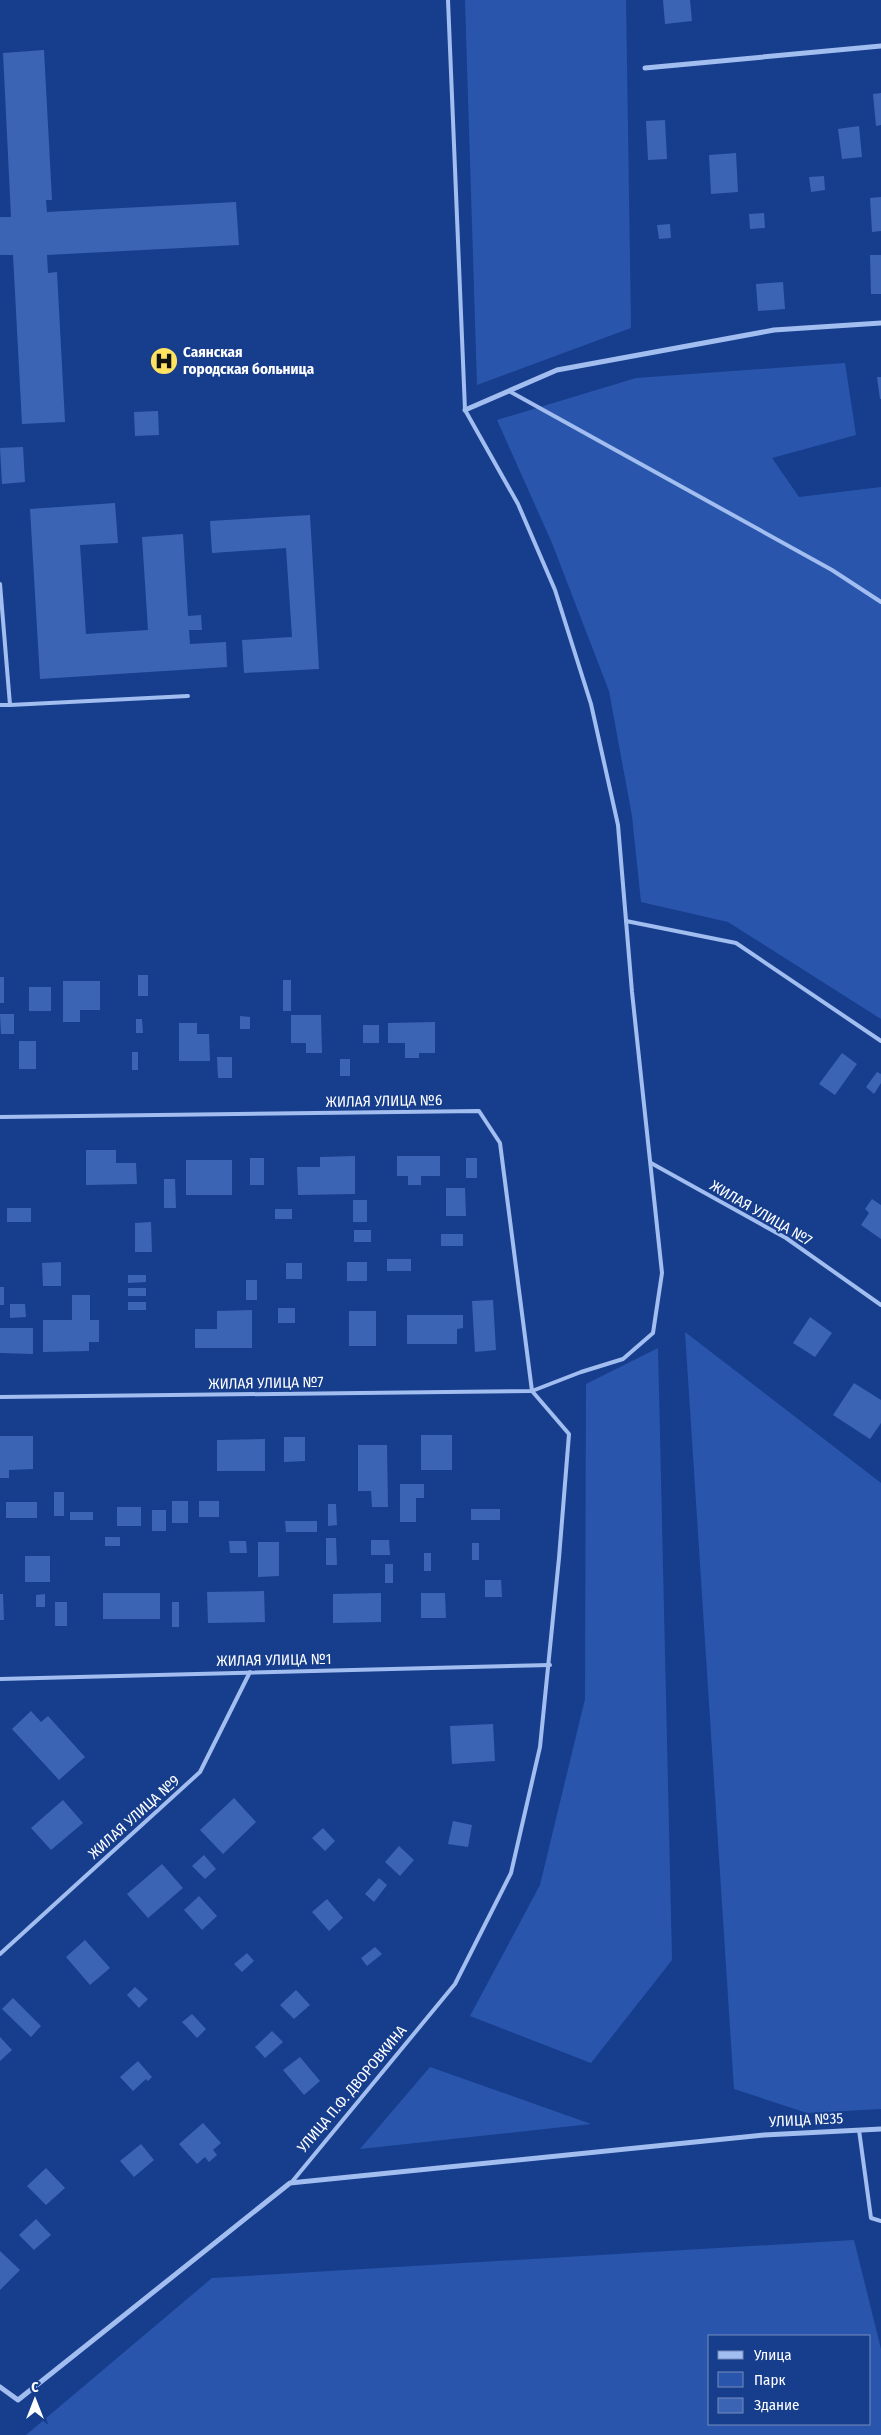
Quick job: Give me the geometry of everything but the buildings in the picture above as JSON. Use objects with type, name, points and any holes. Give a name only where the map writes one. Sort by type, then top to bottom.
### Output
[{"type":"street","points":[[644,68],[881,46]]},
{"type":"street","points":[[465,410],[557,370],[774,330],[881,323]]},
{"type":"street","name":"УЛИЦА №35","points":[[290,2183],[733,2138],[881,2129]]},
{"type":"street","name":"УЛИЦА П.Ф. ДВОРОВКИНА","points":[[0,2387],[18,2400],[290,2183]]},
{"type":"lane","points":[[448,0],[465,410],[518,504],[554,590],[591,704],[618,825],[643,1099],[662,1273],[653,1333],[623,1359],[581,1372],[532,1391]]},
{"type":"lane","points":[[509,391],[832,570],[881,602]]},
{"type":"lane","points":[[0,584],[10,705]]},
{"type":"lane","points":[[0,705],[188,696]]},
{"type":"lane","points":[[626,922],[736,944],[881,1042]]},
{"type":"lane","name":"ЖИЛАЯ УЛИЦА №6","points":[[0,1117],[479,1111],[500,1143],[532,1391]]},
{"type":"lane","name":"ЖИЛАЯ УЛИЦА №7","points":[[651,1163],[786,1238],[881,1305]]},
{"type":"lane","name":"ЖИЛАЯ УЛИЦА №7","points":[[0,1397],[532,1391]]},
{"type":"lane","name":"УЛИЦА П.Ф. ДВОРОВКИНА","points":[[290,2183],[455,1984],[511,1873],[540,1747],[550,1665],[569,1434],[532,1391]]},
{"type":"lane","name":"ЖИЛАЯ УЛИЦА №1","points":[[0,1679],[550,1665]]},
{"type":"lane","name":"ЖИЛАЯ УЛИЦА №9","points":[[0,1954],[200,1772],[250,1672]]},
{"type":"lane","points":[[859,2130],[871,2218],[881,2221]]},
{"type":"green space","points":[[465,0],[626,0],[631,328],[477,385]]},
{"type":"green space","points":[[845,363],[856,435],[772,458],[799,497],[881,487],[881,1019],[728,922],[641,902],[632,816],[609,691],[552,543],[497,420],[636,378]]},
{"type":"green space","points":[[685,1332],[881,1483],[881,2109],[807,2113],[734,2089]]},
{"type":"green space","points":[[658,1348],[672,1960],[591,2063],[470,2016],[540,1885],[585,1699],[586,1384]]},
{"type":"green space","points":[[430,2067],[591,2124],[360,2149]]},
{"type":"green space","points":[[854,2240],[881,2349],[881,2435],[26,2435],[212,2278]]},
{"type":"place","name":"Саянская городская больница","points":[[164,361]]}]
